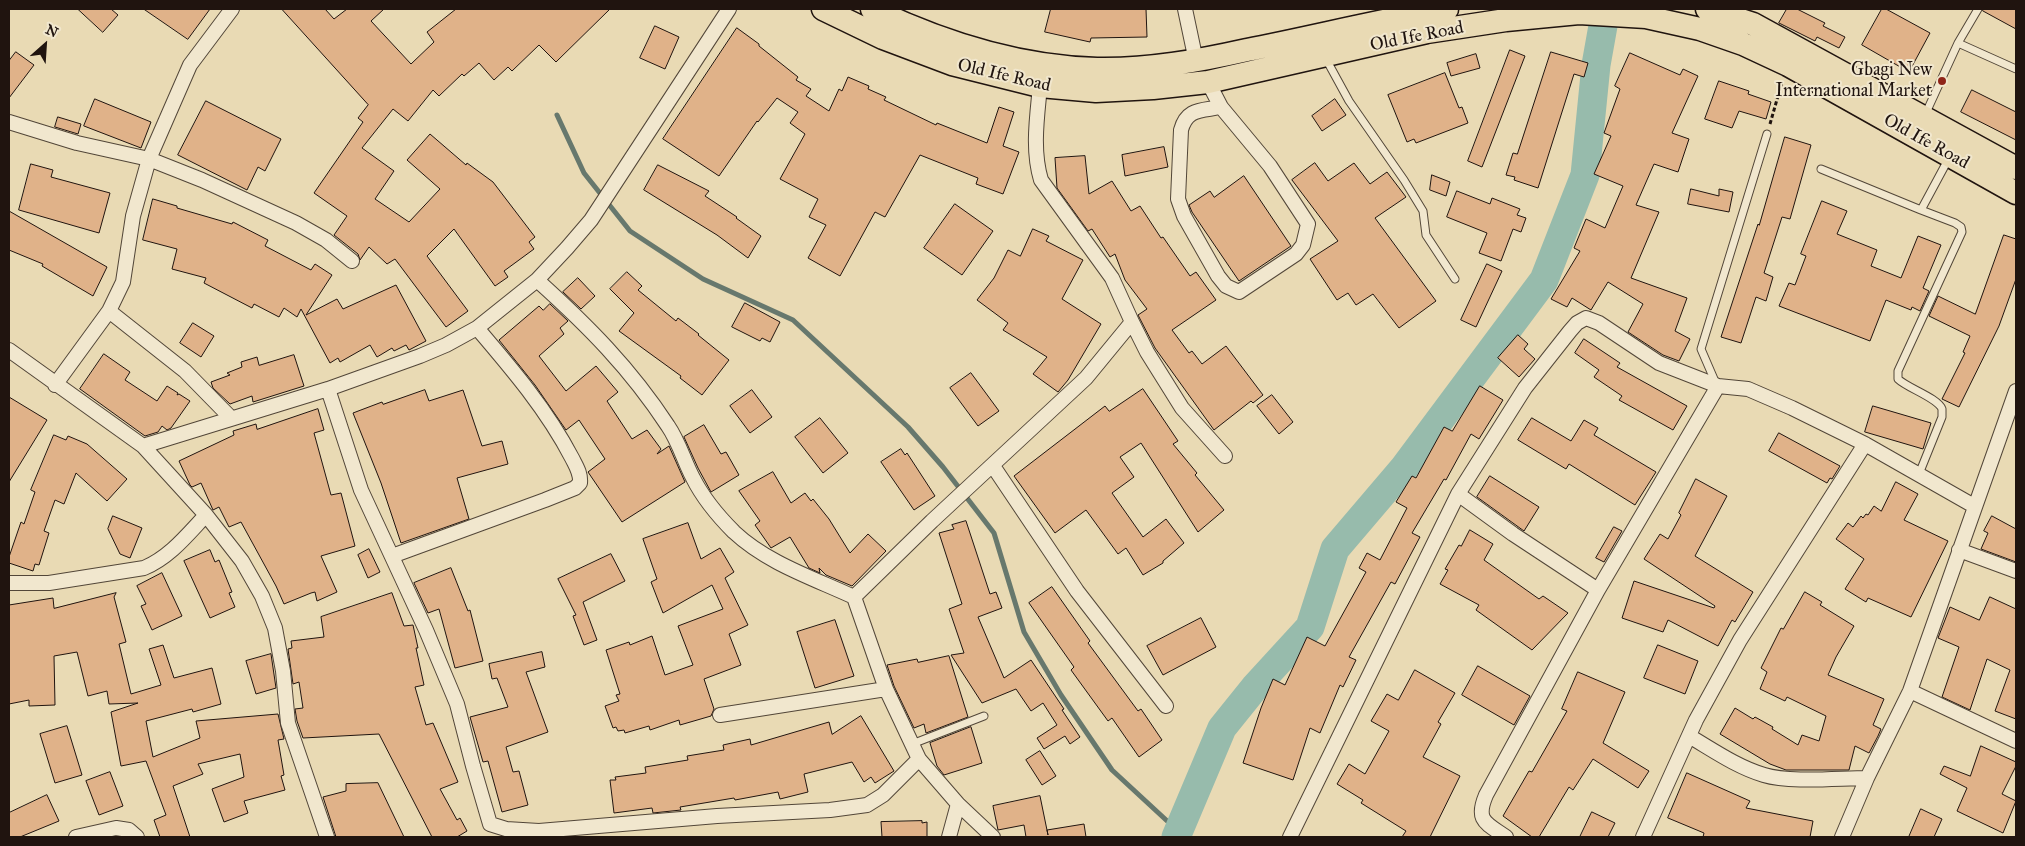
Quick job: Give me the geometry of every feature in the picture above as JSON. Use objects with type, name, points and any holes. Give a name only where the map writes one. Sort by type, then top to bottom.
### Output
[{"type":"main road","name":"Old Ife Road","points":[[823,9],[883,38],[952,64],[1040,86],[1096,91],[1153,88],[1208,82],[1427,32],[1506,20],[1594,12],[1646,17],[1700,29],[1743,44],[1788,65],[2016,193]]},
{"type":"main road","name":"Old Ife Road","points":[[872,9],[958,44],[1044,65],[1098,69],[1152,67],[1196,61],[1424,11],[1447,9]]},
{"type":"main road","name":"Old Ife Road","points":[[1707,9],[1753,24],[2016,168]]},
{"type":"main road","points":[[1743,44],[1753,24]]},
{"type":"street","points":[[55,385],[109,311],[123,282],[133,216],[149,159],[190,65],[232,9]]},
{"type":"street","points":[[143,446],[175,438],[231,418],[328,389],[420,356],[478,328],[537,280],[591,220],[729,9]]},
{"type":"street","points":[[1185,9],[1196,61]]},
{"type":"street","points":[[1208,82],[1221,107],[1270,166],[1308,224],[1303,245],[1296,254],[1239,292],[1226,286],[1218,276],[1184,216],[1178,199],[1183,122],[1192,112],[1221,107]]},
{"type":"street","points":[[1040,86],[1036,121],[1036,162],[1042,180],[1112,278],[1147,352],[1182,408],[1225,456]]},
{"type":"street","points":[[9,122],[77,143],[149,159],[219,187],[296,223],[326,240],[352,261]]},
{"type":"street","points":[[537,280],[597,336],[627,368],[670,429],[694,480],[719,516],[760,553],[854,597],[886,689],[919,759],[958,804],[993,837]]},
{"type":"street","points":[[109,311],[185,371],[231,418]]},
{"type":"street","points":[[1290,837],[1458,494],[1525,388],[1570,331],[1586,318],[1599,323],[1659,363],[1718,386],[1748,389],[1792,408],[1865,444],[1974,506]]},
{"type":"street","points":[[854,597],[932,521],[1086,378],[1132,322]]},
{"type":"street","points":[[392,556],[545,500],[574,488],[580,483],[579,472],[559,432],[521,380],[478,328]]},
{"type":"street","points":[[9,350],[55,385],[143,446],[206,515],[242,561],[262,596],[275,628],[283,671],[288,723],[327,837]]},
{"type":"street","points":[[1506,837],[1483,819],[1480,809],[1486,795],[1598,590],[1718,386]]},
{"type":"street","points":[[328,389],[361,490],[457,704],[490,824],[506,829],[539,831],[867,806],[883,795],[919,759]]},
{"type":"street","points":[[1842,837],[1867,778],[1910,690],[2016,391]]},
{"type":"street","points":[[1642,837],[1689,736],[1740,640],[1865,444]]},
{"type":"street","points":[[993,466],[1077,591],[1166,706]]},
{"type":"street","points":[[1458,494],[1513,534],[1598,590]]},
{"type":"street","points":[[9,584],[49,583],[144,568],[156,563],[174,549],[206,515]]},
{"type":"street","points":[[1959,550],[2016,571]]},
{"type":"street","points":[[720,715],[886,689]]},
{"type":"street","points":[[1910,690],[2016,741]]},
{"type":"street","points":[[1689,736],[1746,769],[1765,776],[1782,779],[1867,778]]},
{"type":"street","points":[[949,837],[958,804]]},
{"type":"street","points":[[76,837],[116,828],[129,830],[137,837]]},
{"type":"lane","points":[[1924,116],[1958,43],[1978,9]]},
{"type":"lane","points":[[1958,43],[2016,70]]},
{"type":"lane","points":[[1325,56],[1349,101],[1404,180],[1423,212],[1426,235],[1455,279]]},
{"type":"lane","points":[[1718,386],[1701,349],[1767,134]]},
{"type":"lane","points":[[1921,210],[1951,155]]},
{"type":"lane","points":[[1821,169],[1961,227],[1962,232],[1898,371],[1898,379],[1903,384],[1938,403],[1942,409],[1942,417],[1918,474]]},
{"type":"lane","points":[[912,744],[984,716]]},
{"type":"path","points":[[1767,134],[1788,65]]},
{"type":"building","points":[[78,9],[111,9],[118,15],[103,32]]},
{"type":"building","points":[[144,9],[210,9],[188,39]]},
{"type":"building","points":[[282,9],[325,9],[334,19],[347,9],[384,9],[371,21],[411,64],[434,42],[427,32],[456,9],[610,9],[556,62],[539,45],[512,71],[508,67],[494,80],[479,63],[464,76],[462,74],[439,96],[433,90],[408,121],[393,109],[362,148],[394,171],[375,199],[409,222],[440,189],[407,160],[430,134],[466,165],[467,163],[493,182],[535,237],[529,242],[534,249],[504,271],[508,277],[495,286],[454,229],[427,256],[468,311],[446,327],[395,259],[387,264],[369,247],[360,260],[358,254],[334,235],[347,216],[314,193],[363,122],[358,118],[368,105]]},
{"type":"building","points":[[1051,9],[1146,9],[1147,37],[1091,38],[1090,42],[1045,32]]},
{"type":"building","points":[[1787,9],[1797,9],[1825,23],[1823,26],[1845,37],[1839,48],[1817,37],[1815,41],[1779,23]]},
{"type":"building","points":[[1882,9],[1886,9],[1930,33],[1909,72],[1862,45]]},
{"type":"building","points":[[1983,9],[2016,9],[2016,29],[1983,11]]},
{"type":"building","points":[[655,26],[679,37],[665,69],[640,58]]},
{"type":"building","points":[[737,28],[798,77],[796,80],[811,89],[806,96],[829,111],[839,89],[842,91],[848,77],[869,86],[868,89],[886,97],[884,100],[936,125],[937,123],[987,143],[999,107],[1014,112],[1003,146],[1019,152],[1003,194],[976,184],[978,178],[920,155],[885,217],[875,212],[840,276],[808,258],[826,225],[809,217],[818,199],[780,179],[805,134],[790,123],[798,112],[777,98],[757,121],[719,176],[663,139]]},
{"type":"building","points":[[1510,50],[1525,56],[1482,167],[1468,161]]},
{"type":"building","points":[[16,52],[34,65],[9,98],[9,61]]},
{"type":"building","points":[[1551,52],[1588,63],[1584,77],[1574,74],[1538,188],[1514,180],[1515,177],[1506,175],[1513,153],[1517,154]]},
{"type":"building","points":[[1630,53],[1680,75],[1683,69],[1698,76],[1672,133],[1689,139],[1678,172],[1654,164],[1636,205],[1659,212],[1631,278],[1687,298],[1675,331],[1690,339],[1679,361],[1663,355],[1628,332],[1643,304],[1608,282],[1591,310],[1572,298],[1567,307],[1551,299],[1580,251],[1574,248],[1586,219],[1605,228],[1623,186],[1594,174],[1611,136],[1604,133],[1620,89],[1615,86]]},
{"type":"building","points":[[1476,54],[1480,68],[1451,76],[1447,63]]},
{"type":"building","points":[[1445,73],[1459,108],[1462,107],[1468,123],[1416,143],[1414,139],[1407,142],[1388,95]]},
{"type":"building","points":[[1719,81],[1749,91],[1748,94],[1771,102],[1766,119],[1739,111],[1732,128],[1705,119]]},
{"type":"building","points":[[1972,90],[2016,112],[2016,140],[1961,112]]},
{"type":"building","points":[[95,99],[151,122],[141,148],[84,126]]},
{"type":"building","points":[[1335,99],[1346,115],[1322,131],[1312,116]]},
{"type":"building","points":[[206,101],[281,139],[265,171],[258,167],[247,190],[178,155]]},
{"type":"building","points":[[58,117],[81,124],[78,134],[55,127]]},
{"type":"building","points":[[1785,137],[1811,145],[1790,219],[1782,217],[1764,273],[1773,277],[1766,301],[1756,297],[1741,343],[1721,337],[1759,225]]},
{"type":"building","points":[[1164,147],[1168,167],[1125,176],[1122,155]]},
{"type":"building","points":[[1085,156],[1089,194],[1112,181],[1131,211],[1140,206],[1161,238],[1163,237],[1190,276],[1196,272],[1216,300],[1172,330],[1189,353],[1192,351],[1202,364],[1226,346],[1263,395],[1253,403],[1251,401],[1214,430],[1155,348],[1138,315],[1147,309],[1125,280],[1115,254],[1110,257],[1092,229],[1088,231],[1057,188],[1055,158]]},
{"type":"building","points":[[1315,163],[1328,181],[1354,163],[1370,184],[1387,172],[1406,197],[1375,218],[1436,301],[1399,328],[1373,294],[1356,305],[1348,293],[1337,300],[1310,259],[1338,241],[1292,180]]},
{"type":"building","points":[[31,164],[53,170],[51,177],[110,193],[99,233],[19,210]]},
{"type":"building","points":[[658,165],[709,191],[705,196],[737,217],[761,236],[748,258],[717,235],[644,190]]},
{"type":"building","points":[[1432,175],[1450,182],[1446,196],[1430,190]]},
{"type":"building","points":[[1244,176],[1291,246],[1239,281],[1189,205],[1210,191],[1214,197]]},
{"type":"building","points":[[1691,189],[1719,196],[1719,189],[1733,192],[1729,212],[1688,204]]},
{"type":"building","points":[[1457,191],[1490,204],[1492,198],[1520,209],[1517,215],[1526,218],[1521,232],[1513,229],[1501,261],[1479,253],[1487,233],[1447,217]]},
{"type":"building","points":[[153,199],[232,224],[233,222],[268,240],[265,246],[311,270],[315,264],[332,275],[306,315],[337,299],[343,309],[396,285],[426,341],[409,350],[406,345],[394,351],[392,348],[377,357],[370,345],[340,362],[338,358],[330,363],[301,309],[297,317],[284,308],[279,317],[254,304],[252,308],[204,283],[206,278],[172,269],[177,249],[143,240]]},
{"type":"building","points":[[1822,201],[1847,211],[1837,234],[1877,250],[1871,266],[1901,278],[1918,236],[1941,245],[1923,288],[1929,291],[1920,311],[1912,307],[1911,310],[1886,300],[1870,341],[1779,306],[1789,283],[1795,285],[1806,256],[1801,254]]},
{"type":"building","points":[[955,204],[993,231],[962,275],[924,248]]},
{"type":"building","points":[[9,211],[107,267],[93,296],[42,266],[43,264],[9,250]]},
{"type":"building","points":[[1033,229],[1049,236],[1046,241],[1083,260],[1062,299],[1101,324],[1068,380],[1058,392],[1033,374],[1047,357],[1003,330],[1008,323],[977,300],[994,278],[1008,250],[1020,256]]},
{"type":"building","points":[[2004,235],[2016,239],[2016,279],[1999,326],[1959,407],[1942,399],[1965,353],[1963,352],[1970,336],[1929,316],[1938,296],[1975,314]]},
{"type":"building","points":[[1487,264],[1502,271],[1476,327],[1461,320]]},
{"type":"building","points":[[627,272],[642,286],[638,290],[676,321],[678,318],[699,334],[729,360],[702,395],[680,378],[681,376],[619,331],[634,313],[610,289]]},
{"type":"building","points":[[578,278],[595,296],[581,309],[563,292]]},
{"type":"building","points":[[745,303],[780,322],[770,342],[762,338],[760,341],[732,327]]},
{"type":"building","points":[[550,304],[568,321],[560,328],[564,334],[539,356],[566,391],[596,366],[618,392],[607,401],[632,439],[647,430],[661,449],[657,454],[669,446],[685,482],[622,522],[588,472],[605,459],[579,420],[566,430],[535,385],[499,340],[539,306],[543,310]]},
{"type":"building","points":[[193,323],[214,336],[201,357],[180,343]]},
{"type":"building","points":[[1518,335],[1528,344],[1524,349],[1535,359],[1519,377],[1498,358]]},
{"type":"building","points":[[1584,339],[1620,363],[1617,367],[1687,406],[1673,430],[1619,400],[1622,396],[1594,377],[1599,370],[1575,353]]},
{"type":"building","points":[[104,354],[130,372],[125,380],[157,401],[167,386],[178,393],[177,395],[179,394],[190,401],[171,428],[167,430],[162,426],[158,432],[145,436],[80,389]]},
{"type":"building","points":[[294,355],[304,386],[253,402],[252,396],[230,404],[213,388],[211,382],[230,375],[227,373],[242,367],[241,362],[257,357],[259,365]]},
{"type":"building","points":[[971,373],[999,411],[978,426],[950,388]]},
{"type":"building","points":[[1480,386],[1503,400],[1479,439],[1471,434],[1446,480],[1444,479],[1412,533],[1420,537],[1395,584],[1391,582],[1349,657],[1356,660],[1343,687],[1340,685],[1320,733],[1310,728],[1293,780],[1243,763],[1261,708],[1273,679],[1285,685],[1307,637],[1325,646],[1366,572],[1359,568],[1367,553],[1380,560],[1407,508],[1396,502],[1412,476],[1416,478],[1444,427],[1452,431]]},
{"type":"building","points":[[1143,389],[1178,441],[1173,444],[1197,473],[1195,475],[1224,510],[1198,532],[1141,443],[1120,457],[1134,477],[1112,493],[1143,537],[1166,519],[1184,543],[1163,563],[1143,575],[1126,548],[1118,554],[1086,510],[1055,533],[1014,476],[1105,406],[1109,411]]},
{"type":"building","points":[[425,390],[429,401],[463,390],[482,446],[502,441],[508,464],[457,478],[469,519],[401,543],[381,483],[353,413],[382,402],[383,404]]},
{"type":"building","points":[[752,390],[772,417],[750,433],[730,406]]},
{"type":"building","points":[[1272,395],[1293,422],[1279,434],[1257,406]]},
{"type":"building","points":[[9,397],[47,420],[9,482]]},
{"type":"building","points":[[1873,406],[1931,423],[1923,449],[1865,432]]},
{"type":"building","points":[[318,409],[324,430],[314,433],[331,495],[341,493],[355,546],[321,556],[337,592],[317,601],[315,592],[284,604],[241,522],[229,527],[219,507],[213,510],[201,483],[192,487],[190,485],[179,461],[234,435],[233,431],[256,424],[257,429]]},
{"type":"building","points":[[820,418],[848,453],[823,473],[795,437]]},
{"type":"building","points":[[1532,418],[1571,441],[1584,420],[1598,428],[1594,435],[1656,472],[1635,505],[1569,464],[1566,469],[1518,440]]},
{"type":"building","points":[[704,425],[721,454],[726,452],[739,475],[711,492],[684,437]]},
{"type":"building","points":[[1779,433],[1840,466],[1832,479],[1830,478],[1827,483],[1769,451]]},
{"type":"building","points":[[54,435],[66,440],[68,436],[87,444],[127,479],[107,501],[76,473],[64,504],[55,500],[44,531],[49,533],[39,565],[35,564],[33,571],[9,563],[9,557],[21,522],[24,524],[35,492],[31,490]]},
{"type":"building","points":[[901,449],[905,455],[907,453],[935,496],[914,510],[881,462]]},
{"type":"building","points":[[773,472],[791,503],[805,493],[811,501],[813,499],[829,519],[850,553],[868,534],[886,551],[852,586],[826,575],[819,568],[820,573],[809,568],[790,537],[771,548],[755,525],[760,521],[739,491]]},
{"type":"building","points":[[1490,476],[1539,507],[1524,531],[1477,497]]},
{"type":"building","points":[[1696,479],[1727,496],[1695,556],[1753,592],[1735,622],[1732,620],[1718,646],[1668,620],[1663,632],[1622,618],[1634,581],[1714,608],[1715,606],[1644,559],[1660,534],[1668,539],[1681,515],[1679,513]]},
{"type":"building","points":[[1896,482],[1918,494],[1904,520],[1948,541],[1911,617],[1868,598],[1866,602],[1845,589],[1864,559],[1836,539],[1848,523],[1853,527],[1861,516],[1863,518],[1866,514],[1868,515],[1874,506],[1881,511]]},
{"type":"building","points":[[113,516],[142,528],[130,558],[120,554],[108,529]]},
{"type":"building","points":[[1992,516],[2016,529],[2016,562],[1981,549],[1988,533],[1984,531]]},
{"type":"building","points":[[966,521],[990,594],[996,592],[1002,608],[978,617],[1004,678],[1031,660],[1064,709],[1062,710],[1080,737],[1070,744],[1065,736],[1044,749],[1037,738],[1057,725],[1043,703],[1031,711],[1016,689],[982,703],[951,655],[964,653],[949,609],[962,604],[939,533],[954,529],[952,525]]},
{"type":"building","points":[[688,523],[701,559],[720,548],[734,572],[725,578],[748,625],[729,634],[741,665],[704,679],[714,709],[711,716],[680,725],[679,720],[650,730],[649,726],[625,733],[624,730],[618,731],[616,727],[613,728],[605,706],[619,701],[616,695],[620,694],[606,650],[629,642],[630,645],[652,636],[665,675],[693,665],[678,626],[723,609],[712,585],[663,613],[651,582],[657,579],[643,539]]},
{"type":"building","points":[[1614,527],[1622,531],[1604,562],[1596,558]]},
{"type":"building","points":[[1470,530],[1493,544],[1484,560],[1539,599],[1543,596],[1568,613],[1532,650],[1476,610],[1479,605],[1440,584],[1448,570],[1445,569]]},
{"type":"building","points":[[369,549],[380,572],[368,578],[358,555]]},
{"type":"building","points":[[210,550],[215,562],[219,560],[232,592],[229,593],[235,607],[210,618],[184,561]]},
{"type":"building","points":[[611,554],[625,581],[583,602],[597,640],[584,645],[573,616],[576,615],[558,579]]},
{"type":"building","points":[[451,568],[468,611],[470,610],[483,661],[455,668],[439,609],[428,613],[414,583]]},
{"type":"building","points":[[162,573],[182,616],[152,630],[141,606],[146,604],[137,586]]},
{"type":"building","points":[[1052,587],[1090,641],[1088,643],[1138,711],[1141,709],[1162,740],[1139,757],[1112,718],[1108,721],[1071,670],[1074,667],[1029,603]]},
{"type":"building","points":[[1805,592],[1822,602],[1820,605],[1854,626],[1828,675],[1884,699],[1873,725],[1881,729],[1878,736],[1869,753],[1855,746],[1849,770],[1786,770],[1770,764],[1720,734],[1735,708],[1753,719],[1755,717],[1773,727],[1772,729],[1798,745],[1802,735],[1819,741],[1826,716],[1787,697],[1785,701],[1760,689],[1767,672],[1761,668],[1781,628],[1783,629]]},
{"type":"building","points":[[116,593],[114,597],[126,642],[119,644],[131,694],[161,685],[149,649],[163,645],[174,678],[212,668],[221,704],[193,712],[192,709],[146,721],[153,757],[200,738],[196,721],[278,714],[284,739],[278,740],[284,775],[281,776],[285,790],[244,801],[248,813],[224,822],[212,789],[244,777],[240,754],[198,764],[203,774],[173,786],[190,837],[160,837],[154,820],[166,815],[146,761],[121,766],[111,712],[138,703],[109,704],[107,691],[88,696],[77,652],[54,656],[55,705],[29,706],[29,700],[9,704],[9,605],[53,598],[54,608]]},
{"type":"building","points":[[392,593],[404,626],[413,625],[424,685],[415,687],[426,725],[433,723],[458,782],[440,789],[457,820],[460,818],[467,831],[457,837],[432,837],[379,734],[303,738],[297,721],[295,709],[303,708],[299,682],[293,684],[288,649],[292,648],[291,641],[324,637],[321,617]]},
{"type":"building","points":[[1990,597],[2016,609],[2016,719],[1995,711],[2010,670],[1987,659],[1970,710],[1942,697],[1959,647],[1938,638],[1950,607],[1979,620]]},
{"type":"building","points":[[1201,618],[1216,647],[1163,675],[1147,646]]},
{"type":"building","points":[[835,620],[854,676],[815,688],[797,632]]},
{"type":"building","points":[[1658,645],[1698,661],[1685,694],[1644,678]]},
{"type":"building","points":[[542,652],[545,667],[526,672],[548,732],[506,747],[513,772],[519,771],[528,805],[502,812],[488,761],[483,762],[470,717],[508,707],[497,678],[492,679],[489,664]]},
{"type":"building","points":[[271,654],[276,688],[256,694],[246,661]]},
{"type":"building","points":[[949,656],[968,717],[926,733],[924,724],[914,728],[894,686],[887,665],[917,659],[918,662]]},
{"type":"building","points":[[1478,666],[1530,696],[1514,725],[1462,695]]},
{"type":"building","points":[[1415,670],[1455,693],[1438,722],[1441,724],[1423,757],[1460,776],[1430,837],[1402,837],[1406,831],[1361,803],[1363,800],[1337,784],[1349,764],[1365,774],[1389,731],[1371,721],[1387,694],[1398,700]]},
{"type":"building","points":[[1578,672],[1625,692],[1603,743],[1649,771],[1638,788],[1593,759],[1573,790],[1569,787],[1539,837],[1532,837],[1503,816],[1529,771],[1532,772],[1567,711],[1562,709]]},
{"type":"building","points":[[861,716],[894,771],[875,783],[871,777],[864,782],[852,762],[804,774],[808,792],[780,799],[778,792],[680,807],[681,810],[653,813],[652,808],[614,813],[610,780],[616,780],[615,777],[646,773],[645,767],[688,760],[687,756],[724,750],[723,745],[750,739],[751,745],[829,722],[832,734]]},
{"type":"building","points":[[67,726],[82,775],[55,783],[40,734]]},
{"type":"building","points":[[971,727],[982,763],[944,775],[937,766],[930,743]]},
{"type":"building","points":[[1981,746],[2016,762],[2016,766],[2002,794],[2016,801],[2003,833],[1957,811],[1967,788],[1940,774],[1944,766],[1970,776]]},
{"type":"building","points":[[1040,751],[1056,776],[1042,785],[1026,760]]},
{"type":"building","points":[[110,772],[123,806],[99,815],[86,781]]},
{"type":"building","points":[[1687,773],[1750,801],[1746,808],[1813,821],[1810,837],[1703,837],[1704,833],[1668,818]]},
{"type":"building","points":[[378,783],[404,837],[336,837],[323,797],[346,791],[346,784]]},
{"type":"building","points":[[47,795],[59,821],[20,837],[9,837],[9,813]]},
{"type":"building","points":[[1040,796],[1048,835],[1047,830],[1084,824],[1086,837],[1026,837],[1024,825],[998,830],[993,806]]},
{"type":"building","points":[[1921,809],[1942,819],[1934,837],[1909,837]]},
{"type":"building","points":[[1592,812],[1615,823],[1608,837],[1580,837]]},
{"type":"building","points":[[922,821],[922,823],[927,822],[927,837],[882,837],[881,822]]},
{"type":"waterway","points":[[1176,837],[1222,728],[1255,687],[1310,627],[1335,549],[1404,468],[1544,280],[1585,175],[1596,65],[1606,9]]},
{"type":"waterway","points":[[557,115],[584,173],[630,231],[703,279],[793,320],[908,427],[943,467],[994,533],[1024,632],[1061,695],[1112,770],[1178,831]]},
{"type":"place","name":"Gbagi New International Market","points":[[1942,81]]}]
